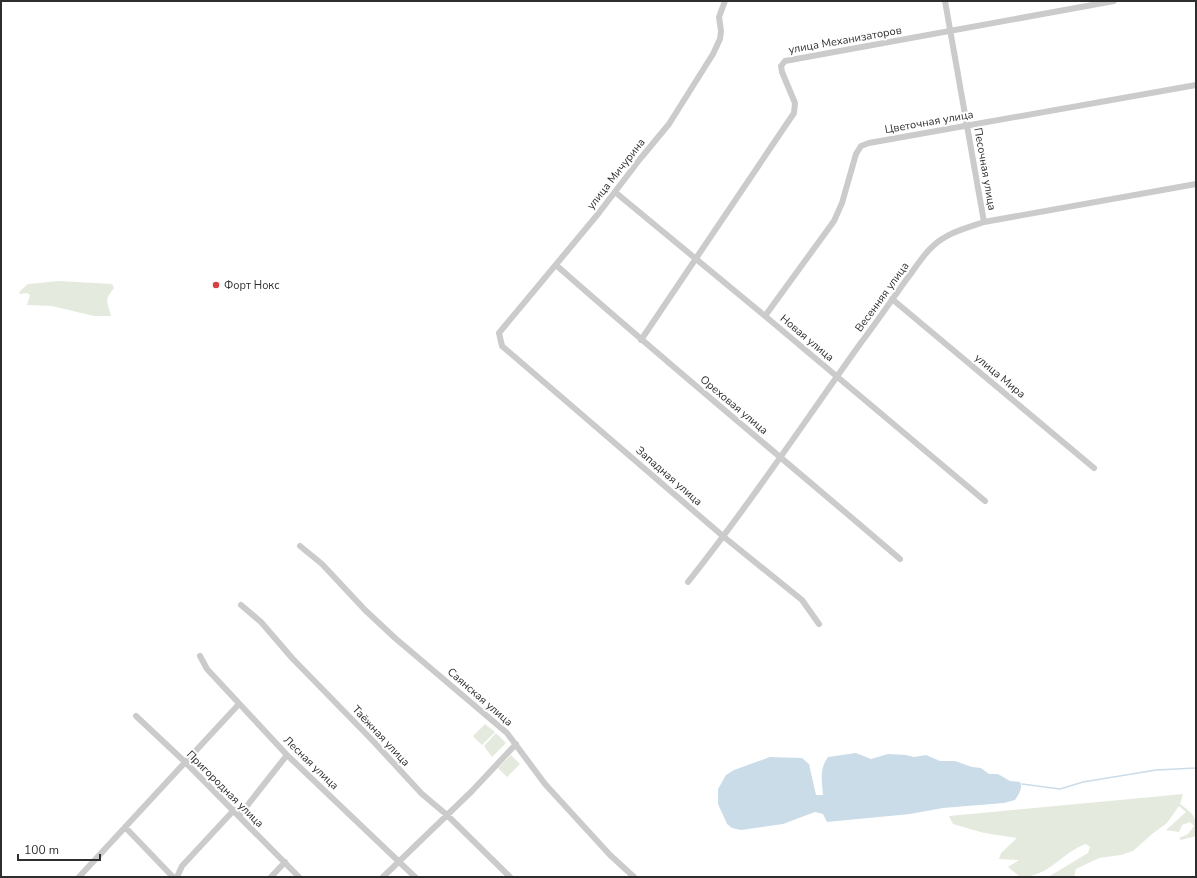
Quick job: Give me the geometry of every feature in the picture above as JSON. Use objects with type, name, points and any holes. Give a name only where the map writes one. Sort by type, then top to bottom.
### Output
[{"type":"street","name":"улица Мичурина","points":[[502,346],[500,333],[669,124],[713,54],[720,39],[721,31],[719,16],[725,1]]},
{"type":"street","name":"Песочная улица","points":[[945,1],[984,222]]},
{"type":"street","name":"улица Механизаторов","points":[[641,340],[794,113],[795,103],[782,72],[781,66],[785,61],[1114,1]]},
{"type":"street","name":"Цветочная улица","points":[[765,316],[834,221],[842,203],[856,154],[860,146],[869,143],[1196,84]]},
{"type":"street","name":"Весенняя улица","points":[[688,582],[724,537],[782,457],[892,299],[921,259],[933,246],[956,232],[984,222],[1196,184]]},
{"type":"street","name":"Новая улица","points":[[615,192],[985,501]]},
{"type":"street","name":"Ореховая улица","points":[[556,265],[641,340],[782,457],[900,560]]},
{"type":"street","name":"улица Мира","points":[[892,299],[1094,468]]},
{"type":"street","name":"Западная улица","points":[[502,346],[724,537],[802,600],[819,624]]},
{"type":"street","name":"Саянская улица","points":[[300,546],[322,564],[365,610],[395,638],[507,733],[545,784],[631,876]]},
{"type":"street","name":"Таёжная улица","points":[[241,605],[261,622],[292,658],[373,741],[422,794],[448,815],[510,877]]},
{"type":"street","name":"Лесная улица","points":[[200,656],[207,670],[287,755],[415,877]]},
{"type":"street","points":[[80,877],[239,704]]},
{"type":"street","name":"Пригородная улица","points":[[136,716],[234,810],[299,877]]},
{"type":"street","points":[[383,877],[472,791],[516,744]]},
{"type":"street","points":[[239,816],[287,755]]},
{"type":"street","points":[[177,877],[182,866],[234,810]]},
{"type":"street","points":[[126,827],[173,877]]},
{"type":"street","points":[[271,877],[285,862]]},
{"type":"shaded area","points":[[59,281],[112,284],[114,288],[107,299],[111,316],[94,316],[52,306],[27,305],[30,295],[27,293],[19,294],[20,291],[28,284]]},
{"type":"shaded area","points":[[485,724],[495,732],[482,745],[473,736]]},
{"type":"shaded area","points":[[496,733],[506,743],[492,757],[484,746]]},
{"type":"shaded area","points":[[511,755],[520,764],[507,777],[498,768]]},
{"type":"shaded area","points":[[1183,794],[1180,804],[1194,817],[1196,824],[1196,836],[1181,840],[1179,838],[1188,834],[1194,826],[1190,822],[1182,825],[1179,832],[1166,830],[1186,812],[1179,806],[1167,823],[1133,851],[1121,855],[1099,858],[1076,869],[1074,877],[1048,877],[1088,853],[1090,847],[1086,844],[1077,848],[1039,873],[1020,877],[1008,867],[1019,860],[999,859],[1001,853],[1017,838],[984,833],[953,824],[949,816]]},
{"type":"water","points":[[856,753],[871,759],[888,754],[914,757],[926,755],[940,761],[955,761],[972,767],[981,768],[989,774],[998,774],[1010,781],[1020,782],[1021,789],[1015,800],[1004,803],[943,808],[910,814],[827,822],[823,814],[815,812],[783,824],[741,830],[732,828],[727,824],[718,804],[718,789],[726,775],[734,770],[770,757],[802,758],[809,764],[816,795],[823,795],[822,771],[828,757]]},
{"type":"waterway","points":[[1022,784],[1060,789],[1083,782],[1156,770],[1196,768]]},
{"type":"place","name":"Форт Нокс","points":[[216,285]]}]
